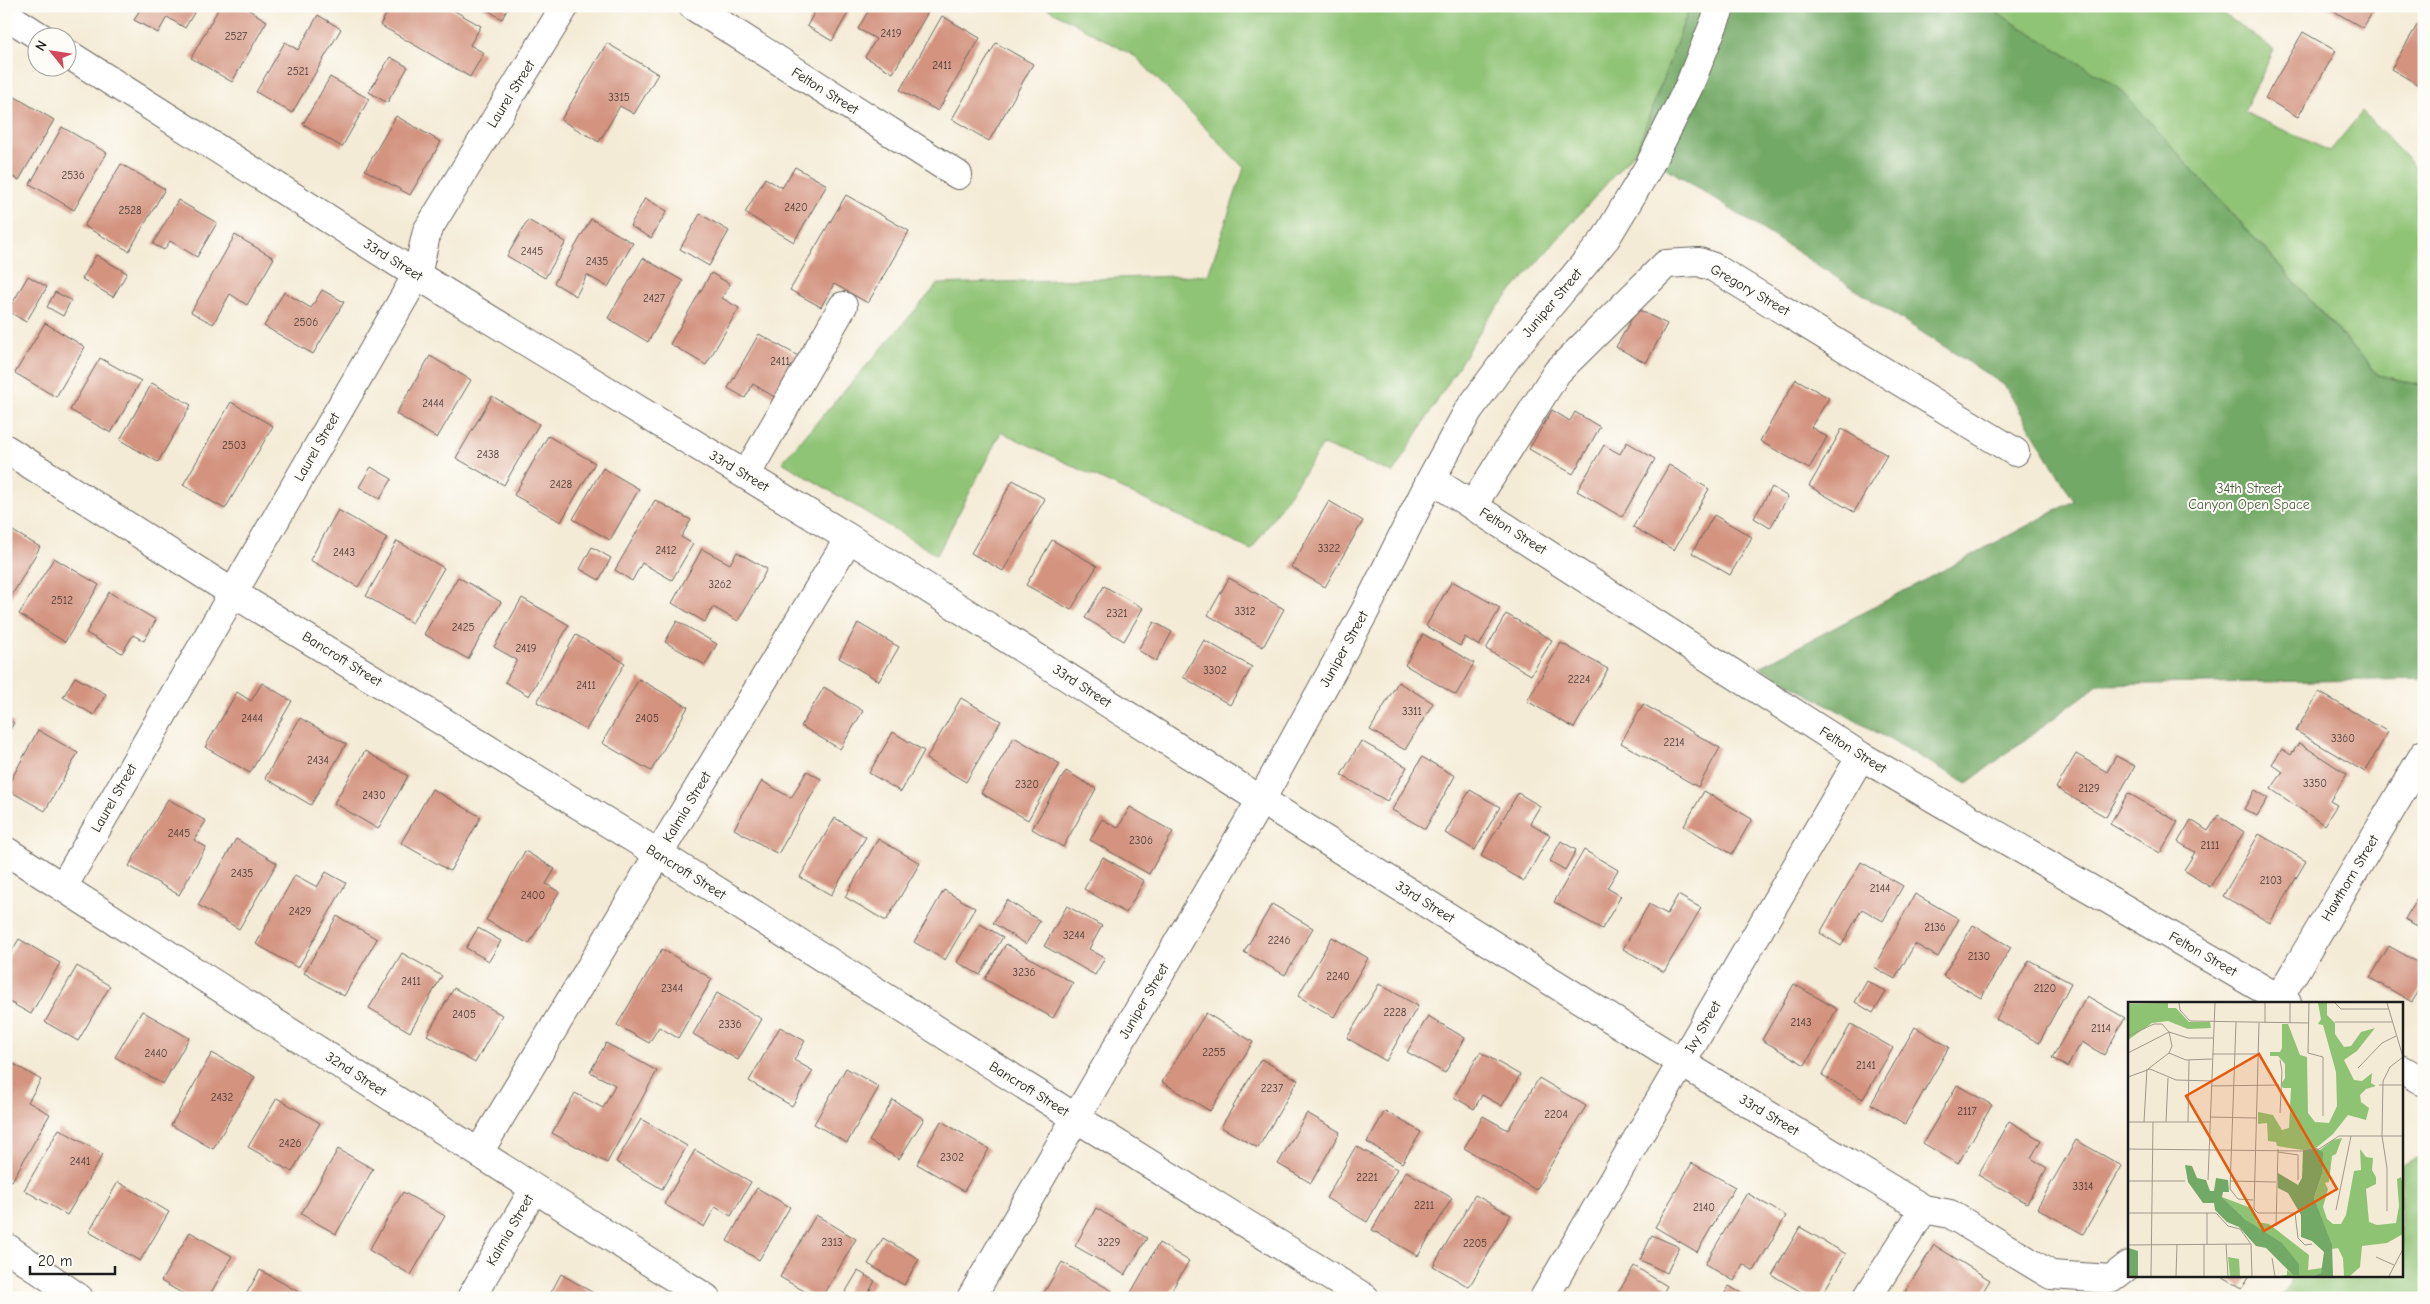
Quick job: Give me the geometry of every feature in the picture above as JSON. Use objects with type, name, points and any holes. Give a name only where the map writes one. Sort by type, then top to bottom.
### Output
[{"type":"street","name":"Laurel Street","points":[[63,887],[417,275],[427,231],[566,6]]},
{"type":"street","name":"Felton Street","points":[[693,6],[958,175]]},
{"type":"street","name":"Juniper Street","points":[[971,1298],[1261,800],[1365,611],[1431,479],[1468,411],[1512,351],[1606,238],[1648,168],[1679,108],[1720,6]]},
{"type":"street","points":[[6,15],[28,29]]},
{"type":"street","name":"33rd Street","points":[[78,60],[417,275],[849,538],[1261,800],[1682,1063],[1924,1208],[1950,1214],[2051,1275],[2120,1272]]},
{"type":"street","name":"Gregory Street","points":[[1473,506],[1557,372],[1666,264],[1699,262],[1713,267],[2016,452]]},
{"type":"street","points":[[746,475],[843,306]]},
{"type":"street","name":"Bancroft Street","points":[[6,449],[233,593],[659,854],[1365,1298]]},
{"type":"street","name":"Felton Street","points":[[1431,479],[1861,756],[2280,1001]]},
{"type":"street","name":"Kalmia Street","points":[[479,1152],[849,538]]},
{"type":"street","name":"Hawthorn Street","points":[[2280,1001],[2424,754]]},
{"type":"street","name":"Ivy Street","points":[[1544,1298],[1861,756]]},
{"type":"street","name":"32nd Street","points":[[6,851],[479,1152],[690,1294]]},
{"type":"street","points":[[2402,1070],[2424,1082]]},
{"type":"street","name":"Kalmia Street","points":[[471,1298],[534,1189]]},
{"type":"street","points":[[1867,1298],[1924,1208]]},
{"type":"street","points":[[6,1247],[79,1298]]},
{"type":"green space","points":[[1043,6],[1690,6],[1637,149],[1488,318],[1393,473],[1323,445],[1251,550],[1001,432],[937,555],[782,462],[938,284],[1208,275],[1244,168],[1136,57]]},
{"type":"green space","name":"34th Street Canyon Open Space","points":[[1690,6],[1986,6],[2118,87],[2378,375],[2424,386],[2424,679],[2098,685],[1967,783],[1760,667],[2074,501],[2004,385],[1637,149]]},
{"type":"green space","points":[[1986,6],[2213,6],[2274,50],[2244,112],[2330,151],[2362,112],[2424,176],[2424,386],[2379,375],[2118,87]]},
{"type":"green space","points":[[2424,1155],[2424,1298],[2278,1298],[2294,1276],[2402,1276],[2402,1165]]},
{"type":"building","points":[[142,6],[198,6],[185,28],[167,17],[158,33],[134,20]]},
{"type":"building","points":[[220,6],[242,6],[267,21],[232,82],[191,58]]},
{"type":"building","points":[[391,6],[446,6],[481,26],[470,45],[484,53],[470,77],[380,25]]},
{"type":"building","points":[[481,6],[509,6],[502,19]]},
{"type":"building","points":[[818,6],[852,6],[832,41],[807,26]]},
{"type":"building","points":[[871,6],[919,6],[928,12],[893,73],[865,57],[876,39],[858,29]]},
{"type":"building","points":[[2325,6],[2376,6],[2363,28]]},
{"type":"building","points":[[318,15],[341,29],[292,113],[256,92],[285,42],[298,50]]},
{"type":"building","points":[[942,16],[980,38],[938,111],[900,90]]},
{"type":"building","points":[[2419,22],[2424,25],[2424,88],[2391,69]]},
{"type":"building","points":[[2303,32],[2336,51],[2298,117],[2265,98]]},
{"type":"building","points":[[607,43],[658,74],[634,114],[620,106],[599,142],[561,120]]},
{"type":"building","points":[[996,43],[1033,64],[989,141],[952,119]]},
{"type":"building","points":[[390,57],[408,67],[387,103],[369,92]]},
{"type":"building","points":[[330,77],[369,99],[342,147],[303,124]]},
{"type":"building","points":[[12,95],[54,120],[19,180],[6,173],[6,105]]},
{"type":"building","points":[[396,116],[441,142],[410,195],[365,170]]},
{"type":"building","points":[[62,127],[107,153],[74,210],[30,184]]},
{"type":"building","points":[[121,164],[165,189],[129,251],[84,226]]},
{"type":"building","points":[[795,167],[827,185],[794,242],[745,213],[765,178],[782,188]]},
{"type":"building","points":[[846,195],[909,231],[868,303],[834,284],[821,307],[790,290]]},
{"type":"building","points":[[645,198],[667,211],[651,238],[630,226]]},
{"type":"building","points":[[178,200],[217,223],[197,257],[170,241],[164,250],[153,244]]},
{"type":"building","points":[[700,214],[729,231],[709,266],[680,249]]},
{"type":"building","points":[[591,219],[633,243],[608,287],[587,275],[576,296],[554,283]]},
{"type":"building","points":[[528,220],[566,242],[545,278],[507,256]]},
{"type":"building","points":[[235,235],[274,258],[247,305],[230,294],[213,324],[191,312]]},
{"type":"building","points":[[96,255],[127,273],[113,297],[82,279]]},
{"type":"building","points":[[643,258],[683,281],[648,342],[608,318]]},
{"type":"building","points":[[711,273],[730,284],[722,298],[739,308],[706,365],[670,344]]},
{"type":"building","points":[[28,276],[47,287],[26,322],[8,311]]},
{"type":"building","points":[[322,290],[344,302],[313,354],[264,326],[284,292],[311,308]]},
{"type":"building","points":[[55,292],[71,300],[63,316],[47,307]]},
{"type":"building","points":[[1637,309],[1667,324],[1646,363],[1616,347]]},
{"type":"building","points":[[45,323],[85,347],[56,397],[15,373]]},
{"type":"building","points":[[759,334],[800,357],[776,398],[753,384],[745,398],[728,388]]},
{"type":"building","points":[[430,356],[471,380],[437,438],[396,414]]},
{"type":"building","points":[[100,358],[141,381],[111,433],[70,410]]},
{"type":"building","points":[[1796,379],[1829,398],[1811,427],[1827,437],[1809,469],[1760,441]]},
{"type":"building","points":[[152,383],[191,405],[158,462],[120,440]]},
{"type":"building","points":[[492,396],[539,424],[504,485],[456,458]]},
{"type":"building","points":[[231,402],[273,426],[225,509],[183,485]]},
{"type":"building","points":[[1552,410],[1570,421],[1575,412],[1600,427],[1573,474],[1529,449]]},
{"type":"building","points":[[1842,429],[1887,455],[1854,512],[1809,486]]},
{"type":"building","points":[[548,436],[595,463],[561,522],[514,495]]},
{"type":"building","points":[[1627,442],[1655,459],[1622,517],[1577,491],[1604,445],[1620,454]]},
{"type":"building","points":[[1669,465],[1709,489],[1674,550],[1633,527]]},
{"type":"building","points":[[371,467],[392,479],[380,499],[359,487]]},
{"type":"building","points":[[603,468],[639,489],[610,540],[573,519]]},
{"type":"building","points":[[1013,480],[1045,499],[1003,571],[971,553]]},
{"type":"building","points":[[1772,487],[1788,497],[1770,528],[1754,518]]},
{"type":"building","points":[[655,500],[691,520],[681,537],[693,544],[672,580],[642,563],[632,581],[615,570]]},
{"type":"building","points":[[1329,501],[1363,521],[1325,587],[1291,567]]},
{"type":"building","points":[[338,510],[387,538],[358,587],[310,560]]},
{"type":"building","points":[[1714,515],[1752,537],[1730,575],[1692,553]]},
{"type":"building","points":[[6,527],[40,547],[8,602],[6,601]]},
{"type":"building","points":[[1052,540],[1097,566],[1071,610],[1026,585]]},
{"type":"building","points":[[397,541],[444,568],[412,623],[366,596]]},
{"type":"building","points":[[592,547],[611,558],[599,580],[580,569]]},
{"type":"building","points":[[702,549],[730,564],[737,552],[767,569],[738,621],[713,607],[705,622],[672,603]]},
{"type":"building","points":[[54,558],[99,585],[65,642],[19,614]]},
{"type":"building","points":[[458,577],[501,602],[468,659],[424,634]]},
{"type":"building","points":[[1229,578],[1284,609],[1263,647],[1208,615]]},
{"type":"building","points":[[1452,581],[1500,608],[1479,646],[1465,637],[1460,646],[1426,626]]},
{"type":"building","points":[[1104,586],[1143,608],[1124,641],[1085,618]]},
{"type":"building","points":[[109,592],[156,620],[144,641],[133,635],[122,653],[86,633]]},
{"type":"building","points":[[522,598],[569,625],[529,696],[505,682],[517,660],[494,647]]},
{"type":"building","points":[[1506,614],[1552,640],[1531,675],[1486,649]]},
{"type":"building","points":[[677,621],[717,644],[705,665],[665,642]]},
{"type":"building","points":[[1154,622],[1172,632],[1156,661],[1138,650]]},
{"type":"building","points":[[858,623],[899,647],[879,681],[839,658]]},
{"type":"building","points":[[1423,634],[1474,663],[1456,695],[1405,665]]},
{"type":"building","points":[[576,635],[625,663],[586,730],[537,702]]},
{"type":"building","points":[[1204,640],[1252,667],[1230,705],[1183,677]]},
{"type":"building","points":[[1561,643],[1608,669],[1574,728],[1527,701]]},
{"type":"building","points":[[75,677],[106,694],[94,715],[63,697]]},
{"type":"building","points":[[639,679],[688,707],[651,771],[602,743]]},
{"type":"building","points":[[1398,682],[1433,703],[1405,750],[1370,730]]},
{"type":"building","points":[[262,683],[292,701],[250,773],[205,747],[237,692],[251,701]]},
{"type":"building","points":[[824,687],[863,711],[840,749],[801,726]]},
{"type":"building","points":[[2319,692],[2388,732],[2365,772],[2296,731]]},
{"type":"building","points":[[961,698],[1001,721],[966,782],[926,759]]},
{"type":"building","points":[[1643,704],[1720,748],[1698,787],[1621,743]]},
{"type":"building","points":[[6,718],[14,723],[6,736]]},
{"type":"building","points":[[300,718],[346,744],[311,805],[265,778]]},
{"type":"building","points":[[38,730],[78,753],[45,811],[6,789]]},
{"type":"building","points":[[893,732],[924,751],[901,792],[869,773]]},
{"type":"building","points":[[1014,737],[1060,764],[1028,820],[981,793]]},
{"type":"building","points":[[1361,741],[1407,767],[1387,801],[1341,775]]},
{"type":"building","points":[[2299,743],[2347,774],[2330,801],[2337,805],[2324,825],[2271,789],[2283,772],[2272,764],[2282,749],[2291,755]]},
{"type":"building","points":[[365,751],[408,776],[378,829],[334,803]]},
{"type":"building","points":[[2076,754],[2107,772],[2116,756],[2135,766],[2106,817],[2056,788]]},
{"type":"building","points":[[1422,757],[1455,776],[1425,829],[1392,810]]},
{"type":"building","points":[[807,771],[821,779],[778,854],[734,829],[762,781],[791,798]]},
{"type":"building","points":[[1066,771],[1096,789],[1063,847],[1032,829]]},
{"type":"building","points":[[432,789],[481,817],[450,871],[401,843]]},
{"type":"building","points":[[1470,790],[1500,807],[1475,850],[1445,833]]},
{"type":"building","points":[[2255,790],[2268,798],[2257,816],[2244,809]]},
{"type":"building","points":[[1704,791],[1752,819],[1732,854],[1684,826]]},
{"type":"building","points":[[1518,793],[1540,806],[1530,823],[1550,835],[1524,881],[1481,856]]},
{"type":"building","points":[[2128,793],[2178,822],[2160,853],[2110,824]]},
{"type":"building","points":[[168,799],[206,821],[194,840],[206,847],[179,895],[129,866]]},
{"type":"building","points":[[1130,807],[1173,832],[1149,874],[1090,840],[1102,819],[1118,828]]},
{"type":"building","points":[[2218,815],[2244,832],[2210,887],[2184,870],[2195,852],[2178,842],[2191,820],[2208,831]]},
{"type":"building","points":[[835,818],[866,837],[831,895],[800,877]]},
{"type":"building","points":[[2259,834],[2306,861],[2270,923],[2223,896]]},
{"type":"building","points":[[236,839],[277,863],[239,929],[198,905]]},
{"type":"building","points":[[878,839],[920,863],[886,921],[845,897]]},
{"type":"building","points":[[1561,841],[1576,850],[1565,870],[1550,861]]},
{"type":"building","points":[[1584,850],[1618,870],[1607,888],[1621,896],[1602,929],[1554,902]]},
{"type":"building","points":[[525,851],[555,869],[546,884],[559,892],[529,944],[486,920]]},
{"type":"building","points":[[1103,857],[1144,881],[1126,913],[1084,889]]},
{"type":"building","points":[[1861,862],[1903,886],[1883,921],[1862,909],[1841,946],[1820,933]]},
{"type":"building","points":[[326,872],[346,883],[298,968],[256,944],[295,875],[317,887]]},
{"type":"building","points":[[944,890],[975,908],[945,960],[914,942]]},
{"type":"building","points":[[1915,894],[1959,919],[1938,957],[1915,944],[1895,979],[1874,967]]},
{"type":"building","points":[[1678,895],[1701,908],[1664,972],[1623,949],[1649,904],[1667,914]]},
{"type":"building","points":[[2418,896],[2424,900],[2424,930],[2405,919]]},
{"type":"building","points":[[1007,900],[1040,921],[1026,944],[993,923]]},
{"type":"building","points":[[1272,904],[1313,928],[1285,975],[1244,952]]},
{"type":"building","points":[[1067,906],[1102,926],[1089,949],[1105,958],[1095,975],[1044,946]]},
{"type":"building","points":[[337,916],[377,939],[344,996],[304,973]]},
{"type":"building","points":[[980,924],[1003,937],[980,975],[957,962]]},
{"type":"building","points":[[1973,925],[2011,947],[1981,998],[1943,976]]},
{"type":"building","points":[[478,928],[501,941],[489,961],[466,948]]},
{"type":"building","points":[[1332,937],[1368,958],[1334,1017],[1298,996]]},
{"type":"building","points":[[19,939],[60,963],[31,1014],[6,1000],[6,961]]},
{"type":"building","points":[[1006,944],[1073,983],[1053,1018],[985,979]]},
{"type":"building","points":[[2389,946],[2424,966],[2424,983],[2412,1002],[2370,978]]},
{"type":"building","points":[[662,949],[712,979],[678,1038],[659,1027],[649,1043],[617,1025]]},
{"type":"building","points":[[402,953],[442,976],[410,1032],[369,1008]]},
{"type":"building","points":[[2029,960],[2071,983],[2039,1043],[1996,1019]]},
{"type":"building","points":[[77,966],[110,986],[78,1041],[45,1022]]},
{"type":"building","points":[[1867,981],[1886,992],[1873,1013],[1855,1002]]},
{"type":"building","points":[[1379,984],[1418,1006],[1386,1061],[1347,1038]]},
{"type":"building","points":[[1794,984],[1837,1009],[1805,1065],[1762,1040]]},
{"type":"building","points":[[454,988],[502,1015],[475,1063],[427,1035]]},
{"type":"building","points":[[717,993],[762,1019],[738,1060],[693,1034]]},
{"type":"building","points":[[2087,996],[2125,1018],[2104,1055],[2082,1042],[2067,1067],[2052,1058]]},
{"type":"building","points":[[142,1011],[189,1038],[163,1084],[115,1057]]},
{"type":"building","points":[[1206,1013],[1253,1042],[1210,1111],[1162,1082]]},
{"type":"building","points":[[1428,1016],[1465,1038],[1445,1073],[1407,1052]]},
{"type":"building","points":[[1851,1024],[1893,1048],[1863,1099],[1822,1075]]},
{"type":"building","points":[[780,1027],[805,1041],[794,1060],[813,1071],[792,1106],[749,1081]]},
{"type":"building","points":[[1915,1027],[1949,1047],[1905,1124],[1871,1104]]},
{"type":"building","points":[[606,1043],[657,1071],[607,1163],[552,1133],[575,1093],[603,1108],[615,1085],[590,1072]]},
{"type":"building","points":[[1480,1052],[1520,1075],[1502,1106],[1482,1095],[1474,1109],[1454,1097]]},
{"type":"building","points":[[212,1053],[255,1077],[213,1149],[171,1125]]},
{"type":"building","points":[[1261,1059],[1298,1080],[1258,1148],[1221,1127]]},
{"type":"building","points":[[14,1064],[41,1080],[28,1102],[50,1114],[12,1181],[6,1178],[6,1077]]},
{"type":"building","points":[[846,1068],[879,1087],[847,1143],[814,1124]]},
{"type":"building","points":[[1539,1078],[1586,1106],[1536,1190],[1464,1148],[1483,1116],[1508,1130]]},
{"type":"building","points":[[1957,1085],[1992,1105],[1958,1164],[1923,1143]]},
{"type":"building","points":[[277,1098],[320,1123],[292,1172],[248,1147]]},
{"type":"building","points":[[893,1100],[924,1119],[899,1159],[869,1141]]},
{"type":"building","points":[[1385,1111],[1421,1132],[1402,1163],[1367,1142]]},
{"type":"building","points":[[1307,1113],[1340,1132],[1311,1183],[1278,1164]]},
{"type":"building","points":[[641,1119],[687,1146],[662,1189],[616,1162]]},
{"type":"building","points":[[941,1121],[989,1149],[964,1191],[917,1164]]},
{"type":"building","points":[[2009,1121],[2041,1140],[2031,1158],[2047,1168],[2027,1203],[1978,1175]]},
{"type":"building","points":[[59,1129],[103,1154],[67,1215],[24,1190]]},
{"type":"building","points":[[2076,1140],[2122,1166],[2083,1234],[2037,1208]]},
{"type":"building","points":[[1356,1146],[1397,1169],[1367,1222],[1326,1198]]},
{"type":"building","points":[[338,1149],[373,1169],[336,1234],[301,1214]]},
{"type":"building","points":[[695,1150],[751,1182],[731,1216],[715,1207],[704,1227],[664,1204]]},
{"type":"building","points":[[1692,1163],[1735,1187],[1697,1252],[1655,1227]]},
{"type":"building","points":[[1406,1171],[1452,1198],[1418,1256],[1372,1230]]},
{"type":"building","points":[[118,1182],[169,1212],[140,1261],[89,1232]]},
{"type":"building","points":[[757,1188],[790,1207],[759,1260],[727,1241]]},
{"type":"building","points":[[403,1192],[445,1216],[411,1275],[369,1250]]},
{"type":"building","points":[[1747,1193],[1786,1216],[1754,1271],[1743,1264],[1734,1281],[1705,1264]]},
{"type":"building","points":[[1475,1195],[1511,1215],[1469,1287],[1433,1266]]},
{"type":"building","points":[[1096,1208],[1147,1238],[1125,1275],[1075,1246]]},
{"type":"building","points":[[816,1215],[856,1239],[822,1298],[816,1298],[780,1277]]},
{"type":"building","points":[[1800,1227],[1846,1254],[1820,1298],[1812,1298],[1772,1275]]},
{"type":"building","points":[[190,1232],[232,1256],[208,1298],[190,1298],[161,1281]]},
{"type":"building","points":[[1652,1235],[1679,1247],[1667,1273],[1640,1260]]},
{"type":"building","points":[[883,1238],[919,1259],[904,1285],[868,1264]]},
{"type":"building","points":[[1159,1243],[1189,1261],[1167,1298],[1128,1298]]},
{"type":"building","points":[[1934,1245],[1990,1280],[1979,1298],[1901,1298]]},
{"type":"building","points":[[1062,1262],[1114,1292],[1111,1298],[1042,1296]]},
{"type":"building","points":[[1634,1266],[1667,1286],[1660,1298],[1615,1298]]},
{"type":"building","points":[[260,1270],[302,1294],[300,1298],[244,1298]]},
{"type":"building","points":[[858,1271],[875,1281],[868,1294],[875,1298],[842,1298]]},
{"type":"building","points":[[561,1274],[602,1298],[548,1298]]},
{"type":"building","points":[[2222,1276],[2249,1276],[2242,1288]]},
{"type":"building","points":[[1729,1286],[1749,1298],[1722,1298]]}]
